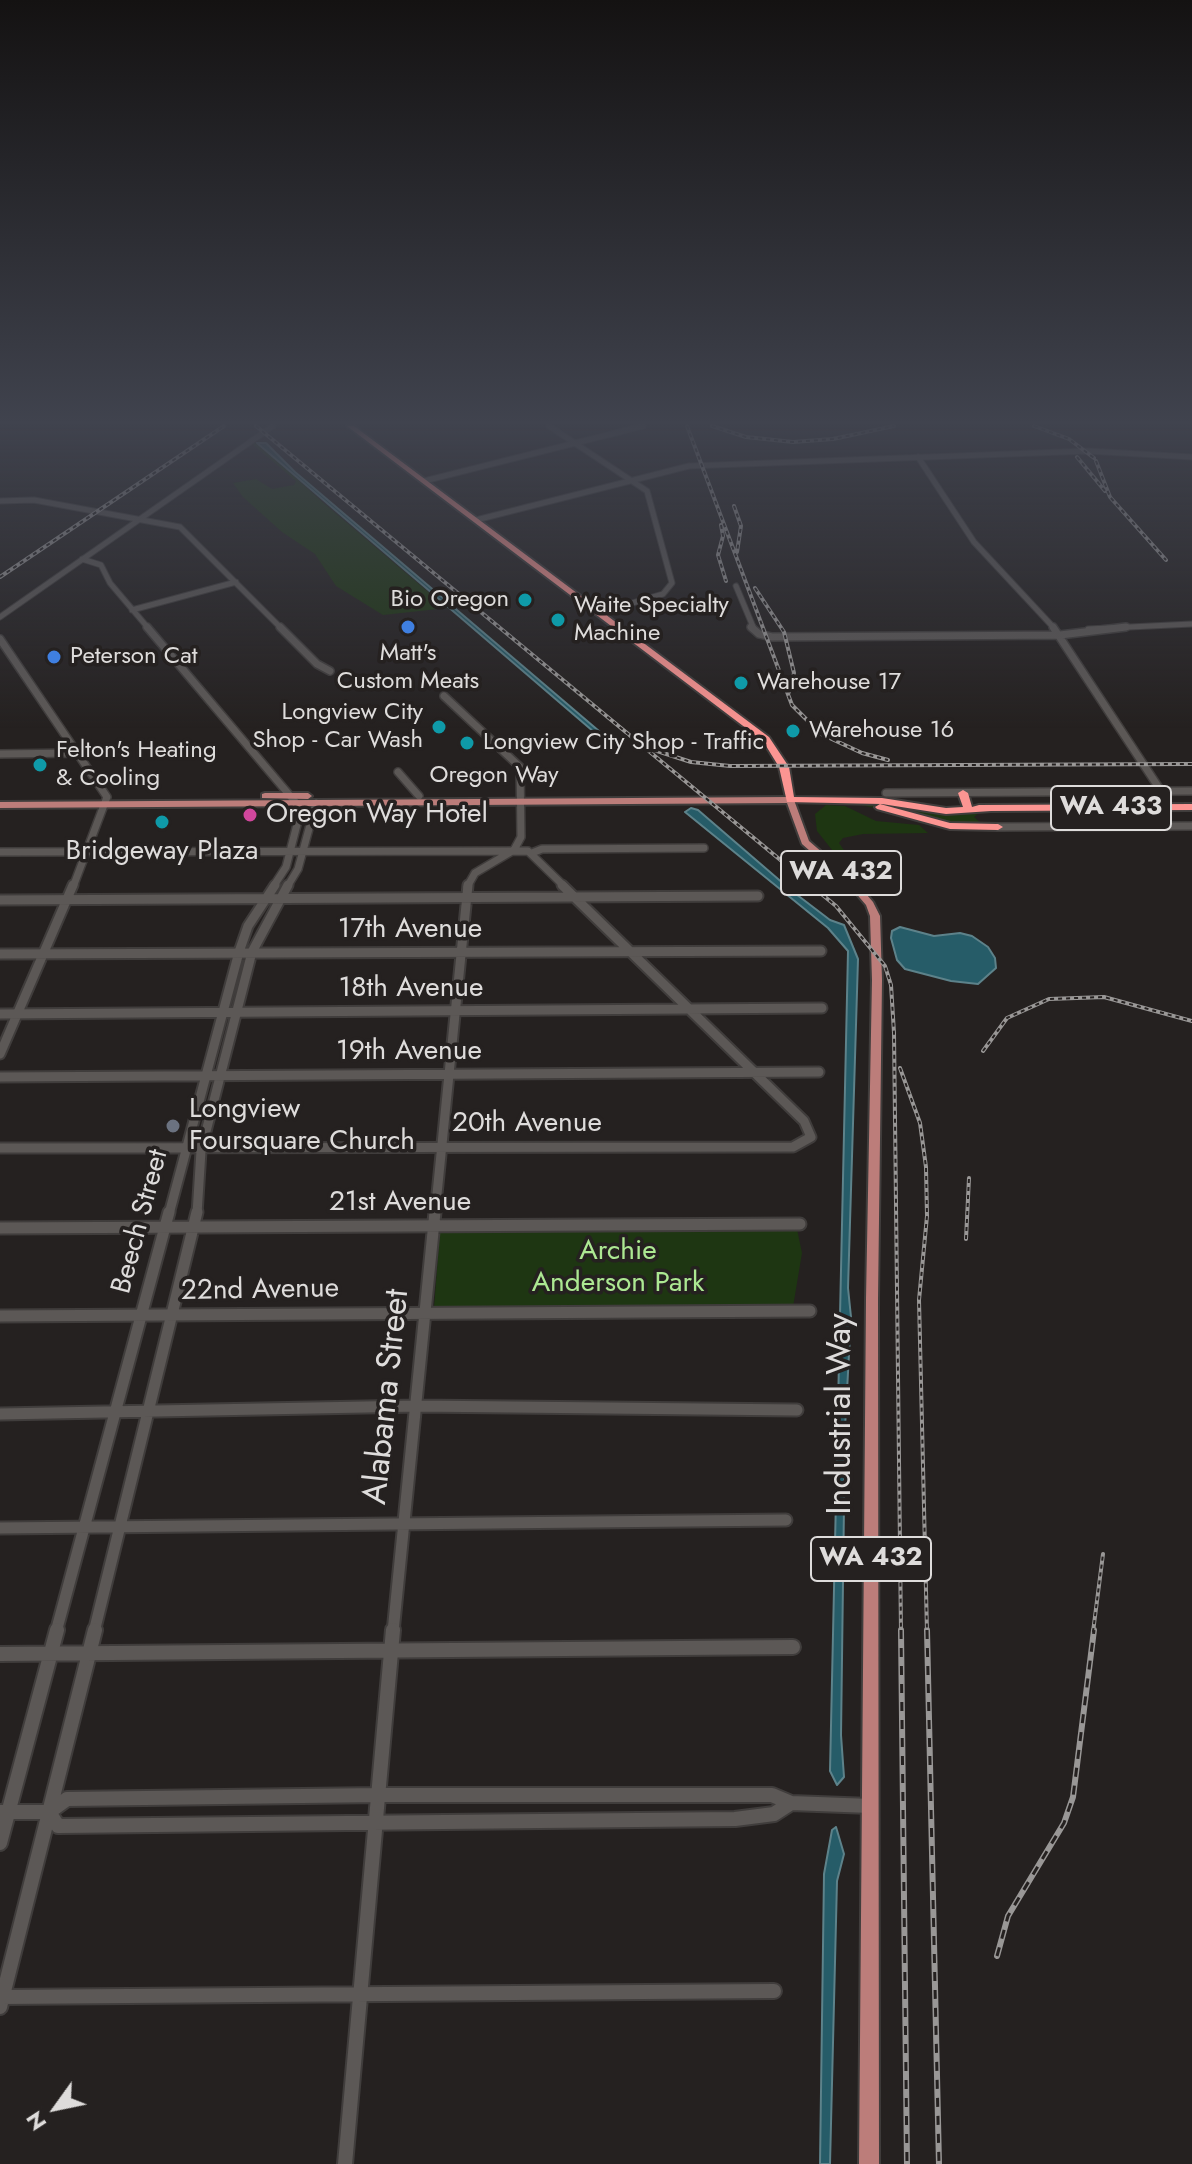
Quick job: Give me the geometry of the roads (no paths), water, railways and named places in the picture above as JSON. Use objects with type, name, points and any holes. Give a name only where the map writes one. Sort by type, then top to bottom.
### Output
[{"type":"highway","name":"WA 432","points":[[485,527],[766,739],[784,767],[789,796]]},
{"type":"highway","points":[[963,793],[968,808]]},
{"type":"highway","name":"Oregon Way","points":[[789,796],[874,795],[984,810]]},
{"type":"highway","name":"Oregon Way","points":[[789,796],[882,801],[928,809],[1192,807]]},
{"type":"highway","points":[[837,800],[950,826],[998,827]]},
{"type":"highway","points":[[984,810],[975,815],[976,821],[998,827]]},
{"type":"main road","points":[[267,796],[281,785]]},
{"type":"main road","name":"Oregon Way","points":[[0,805],[267,796],[316,803],[789,796]]},
{"type":"main road","name":"Oregon Way","points":[[0,798],[251,804],[419,796],[522,799]]},
{"type":"main road","name":"Industrial Way","points":[[789,796],[805,842],[862,893],[875,916],[877,1078],[872,1299],[869,2164]]},
{"type":"street","points":[[0,617],[128,527]]},
{"type":"street","points":[[175,527],[183,529],[317,664],[330,671]]},
{"type":"street","points":[[598,613],[671,588],[656,527]]},
{"type":"street","points":[[964,527],[974,542],[1060,635],[1161,791]]},
{"type":"street","points":[[82,559],[101,565],[107,579],[132,610],[313,819]]},
{"type":"street","points":[[132,610],[236,582]]},
{"type":"street","points":[[736,586],[751,627],[766,636],[1060,635],[1089,629],[1192,624]]},
{"type":"street","points":[[0,639],[107,801],[0,1054]]},
{"type":"street","points":[[444,696],[514,759],[522,776],[521,837],[514,850]]},
{"type":"street","points":[[0,754],[75,753]]},
{"type":"street","points":[[398,772],[419,796]]},
{"type":"street","points":[[886,793],[1192,791]]},
{"type":"street","name":"Beech Street","points":[[0,1843],[4,1812],[51,1654],[239,952],[248,926],[286,867],[300,813],[294,800]]},
{"type":"street","name":"Beech Street","points":[[1,2001],[196,1227],[201,1151],[252,952],[279,898],[298,869],[316,803]]},
{"type":"street","points":[[998,827],[1192,826]]},
{"type":"street","points":[[0,852],[305,849],[514,850],[532,853],[542,849],[704,848]]},
{"type":"street","name":"Alabama Street","points":[[345,2164],[403,1521],[417,1406],[465,889],[475,873],[514,850]]},
{"type":"street","points":[[532,853],[754,1071]]},
{"type":"street","points":[[0,900],[758,896]]},
{"type":"street","name":"17th Avenue","points":[[0,954],[821,951]]},
{"type":"street","name":"18th Avenue","points":[[0,1014],[822,1008]]},
{"type":"street","name":"20th Avenue","points":[[0,1148],[201,1151],[439,1145],[793,1147],[811,1137],[804,1121],[754,1071]]},
{"type":"street","name":"19th Avenue","points":[[0,1077],[819,1072]]},
{"type":"street","name":"21st Avenue","points":[[0,1228],[800,1224]]},
{"type":"street","name":"22nd Avenue","points":[[0,1316],[810,1311]]},
{"type":"street","points":[[0,1414],[417,1406],[797,1410]]},
{"type":"street","points":[[0,1528],[403,1521],[786,1520]]},
{"type":"street","points":[[0,1654],[793,1647]]},
{"type":"street","points":[[4,1812],[49,1812],[67,1799],[380,1795],[772,1795],[791,1803],[871,1806]]},
{"type":"street","points":[[49,1812],[58,1826],[735,1819],[774,1814],[791,1803]]},
{"type":"street","points":[[1,2001],[774,1991]]},
{"type":"water","points":[[355,527],[360,527],[613,743],[608,744]]},
{"type":"water","points":[[691,808],[698,810],[792,891],[830,920],[844,925],[858,959],[848,1288],[851,1317],[845,1428],[841,1735],[844,1777],[837,1785],[830,1771],[848,951],[828,928],[685,812]]},
{"type":"water","points":[[900,927],[934,936],[960,933],[972,936],[988,947],[995,958],[996,968],[978,984],[951,981],[905,969],[897,960],[891,938],[892,931]]},
{"type":"water","points":[[836,1827],[844,1854],[837,1881],[830,2164],[820,2164],[824,1874],[832,1830]]},
{"type":"railway","points":[[0,577],[74,527]]},
{"type":"railway","points":[[378,527],[836,906],[885,966],[891,985],[894,1033],[901,1632]]},
{"type":"railway","points":[[721,527],[723,536],[718,555],[726,581]]},
{"type":"railway","points":[[725,527],[792,705],[821,734],[862,753],[888,760]]},
{"type":"railway","points":[[737,552],[741,527]]},
{"type":"railway","points":[[1137,527],[1166,560]]},
{"type":"railway","points":[[755,588],[784,632],[794,673],[789,692]]},
{"type":"railway","points":[[654,750],[691,762],[730,766],[1192,764]]},
{"type":"railway","points":[[983,1051],[1007,1018],[1049,999],[1104,997],[1192,1021]]},
{"type":"railway","points":[[900,1068],[920,1123],[926,1167],[927,1216],[919,1300],[927,1632]]},
{"type":"railway","points":[[966,1239],[969,1178]]},
{"type":"railway","points":[[1093,1632],[1103,1554]]},
{"type":"railway","points":[[901,1630],[907,2164]]},
{"type":"railway","points":[[927,1630],[939,2164]]},
{"type":"railway","points":[[997,1956],[1008,1916],[1064,1823],[1073,1797],[1094,1630]]},
{"type":"place","name":"Bio Oregon","points":[[525,600]]},
{"type":"place","name":"Waite Specialty Machine","points":[[558,620]]},
{"type":"place","name":"Matt's Custom Meats","points":[[408,627]]},
{"type":"place","name":"Peterson Cat","points":[[54,657]]},
{"type":"place","name":"Warehouse 17","points":[[741,683]]},
{"type":"place","name":"Longview City Shop - Car Wash","points":[[439,727]]},
{"type":"place","name":"Warehouse 16","points":[[793,731]]},
{"type":"place","name":"Longview City Shop - Traffic","points":[[467,743]]},
{"type":"place","name":"Felton's Heating & Cooling","points":[[40,765]]},
{"type":"place","name":"Oregon Way Hotel","points":[[250,815]]},
{"type":"place","name":"Bridgeway Plaza","points":[[162,822]]},
{"type":"place","name":"Longview Foursquare Church","points":[[173,1126]]},
{"type":"park label","name":"Archie Anderson Park","points":[[618,1268]]}]
